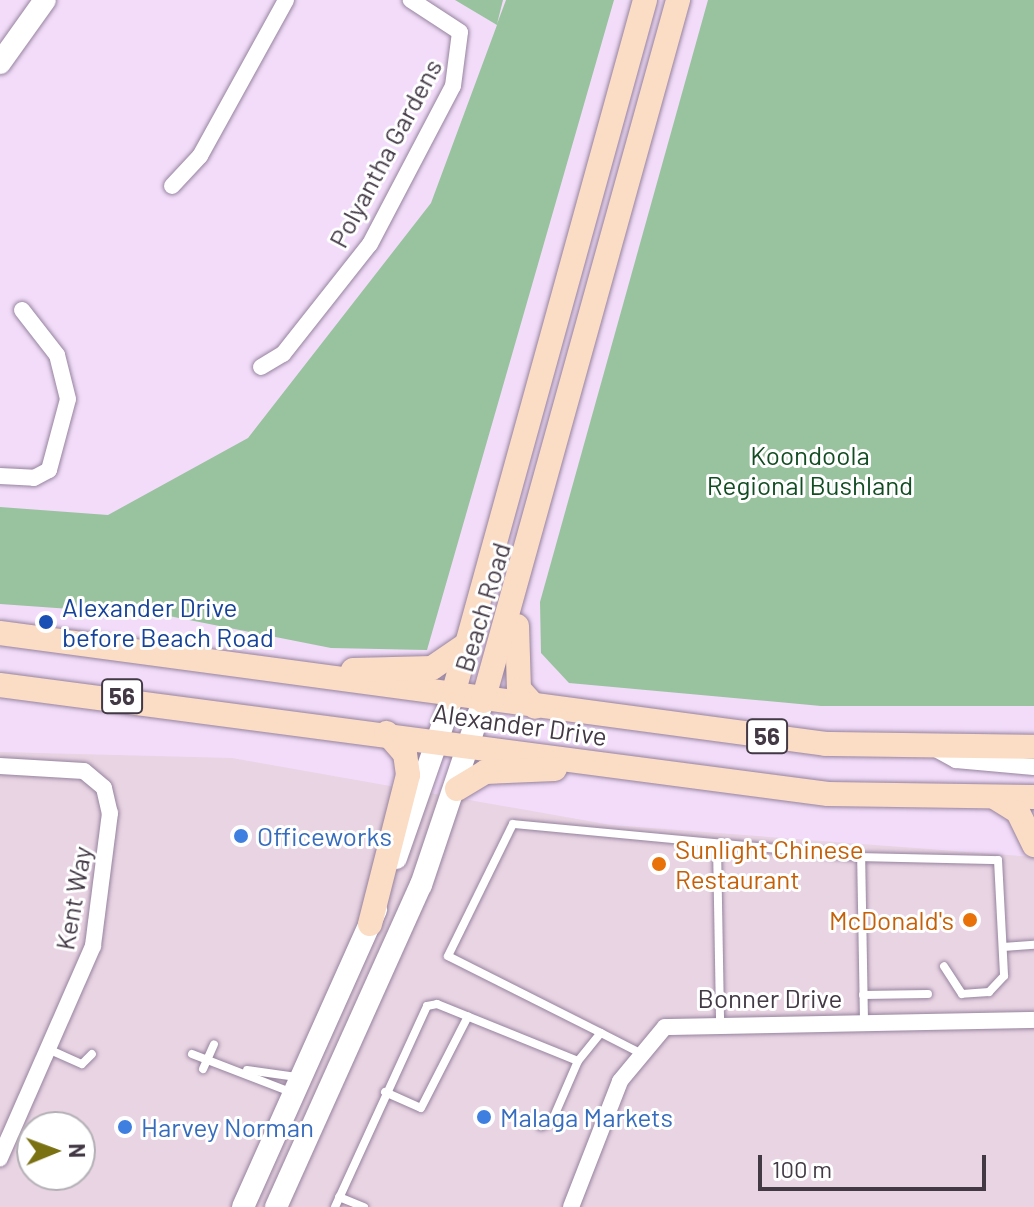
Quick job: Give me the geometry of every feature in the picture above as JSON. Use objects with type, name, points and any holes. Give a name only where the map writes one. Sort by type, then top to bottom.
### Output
[{"type":"main road","points":[[0,63],[45,0]]},
{"type":"main road","name":"Beach Road","points":[[243,1207],[290,1088],[370,924],[439,741],[645,0]]},
{"type":"main road","name":"Beach Road","points":[[276,1207],[457,789],[540,511],[678,0]]},
{"type":"main road","points":[[535,707],[519,689],[513,657],[539,546],[540,511]]},
{"type":"main road","name":"Alexander Drive","points":[[0,633],[452,698],[826,744],[1034,747]]},
{"type":"main road","points":[[242,667],[432,668],[467,644]]},
{"type":"main road","name":"Alexander Drive","points":[[0,685],[387,733],[660,774],[828,794],[1034,797]]},
{"type":"main road","points":[[370,924],[408,775],[405,754],[387,733]]},
{"type":"main road","points":[[457,789],[474,775],[518,768],[660,774]]},
{"type":"main road","points":[[996,798],[1018,812],[1034,845]]},
{"type":"main road","points":[[290,1088],[321,1078],[342,1034],[356,1027]]},
{"type":"street","points":[[172,186],[200,156],[286,0]]},
{"type":"street","name":"Polyantha Gardens","points":[[261,367],[283,354],[370,244],[453,86],[460,32],[411,0]]},
{"type":"street","points":[[0,476],[34,478],[49,470],[68,399],[57,355],[22,310]]},
{"type":"street","points":[[932,747],[956,760],[1034,767]]},
{"type":"street","name":"Kent Way","points":[[0,766],[84,771],[104,788],[110,813],[93,946],[0,1158]]},
{"type":"street","name":"Bonner Drive","points":[[571,1207],[620,1081],[640,1053],[665,1027],[720,1021],[1034,1020]]},
{"type":"lane","points":[[640,1053],[448,956],[502,837],[521,823],[861,857],[998,860],[1004,976],[989,992],[962,994],[944,966]]},
{"type":"lane","points":[[717,845],[720,1021]]},
{"type":"lane","points":[[861,857],[864,1021]]},
{"type":"lane","points":[[1003,947],[1034,945]]},
{"type":"lane","points":[[863,995],[928,994]]},
{"type":"lane","points":[[335,1207],[427,1006],[468,1016],[578,1061]]},
{"type":"lane","points":[[385,1092],[421,1108],[432,1098],[468,1016]]},
{"type":"lane","points":[[541,1126],[552,1121],[578,1061],[601,1033]]},
{"type":"lane","points":[[204,1064],[214,1044]]},
{"type":"lane","points":[[48,1049],[82,1064],[92,1054]]},
{"type":"lane","points":[[192,1054],[204,1064],[247,1070],[290,1088]]},
{"type":"lane","points":[[247,1070],[290,1088]]},
{"type":"lane","points":[[339,1197],[364,1207]]},
{"type":"shaded area","points":[[0,752],[232,758],[611,825],[1034,857],[1034,1207],[0,1207]]},
{"type":"green space","points":[[455,0],[503,0],[497,24],[506,0],[614,0],[427,650],[331,648],[169,616],[0,604],[0,507],[108,515],[248,438],[431,203],[497,25]]},
{"type":"green space","name":"Koondoola Regional Bushland","points":[[708,0],[1034,0],[1034,706],[821,706],[569,683],[541,653],[540,602]]},
{"type":"place","name":"Alexander Drive before Beach Road","points":[[46,622]]},
{"type":"place","name":"Officeworks","points":[[241,836]]},
{"type":"place","name":"Sunlight Chinese Restaurant","points":[[659,864]]},
{"type":"place","name":"McDonald's","points":[[970,920]]},
{"type":"place","name":"Malaga Markets","points":[[484,1117]]},
{"type":"place","name":"Harvey Norman","points":[[125,1127]]}]
